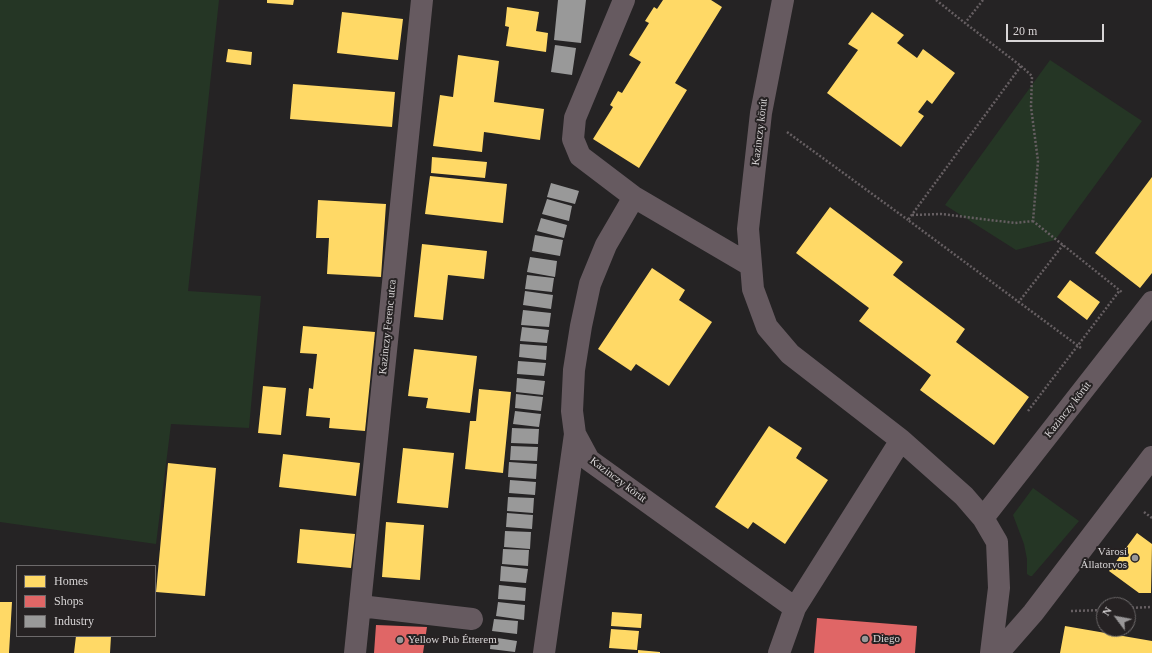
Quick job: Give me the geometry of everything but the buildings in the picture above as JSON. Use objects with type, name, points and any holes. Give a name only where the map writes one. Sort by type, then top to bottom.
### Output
[{"type":"street","name":"Kazinczy Ferenc utca","points":[[355,653],[422,0]]},
{"type":"street","points":[[624,0],[575,118],[572,139],[580,156],[634,198],[750,265]]},
{"type":"street","name":"Kazinczy körút","points":[[783,0],[761,113],[748,229],[753,289],[767,328],[790,354],[901,440],[964,496],[983,518],[997,542],[999,588],[992,653]]},
{"type":"street","name":"Kazinczy körút","points":[[634,198],[606,245],[590,284],[574,370],[572,411],[575,434],[589,460],[795,608]]},
{"type":"street","name":"Kazinczy körút","points":[[983,518],[1152,302]]},
{"type":"street","points":[[544,653],[575,434]]},
{"type":"street","points":[[779,653],[795,608],[901,440]]},
{"type":"street","points":[[998,653],[1033,613],[1152,457]]},
{"type":"street","points":[[360,606],[472,619]]},
{"type":"path","points":[[936,0],[1032,76],[1031,107],[1038,161],[1033,222]]},
{"type":"path","points":[[965,23],[982,0]]},
{"type":"path","points":[[908,220],[1021,66]]},
{"type":"path","points":[[761,113],[1077,346],[1105,363]]},
{"type":"path","points":[[912,215],[941,214],[1015,223],[1033,222],[1125,295]]},
{"type":"path","points":[[1018,303],[1063,245]]},
{"type":"path","points":[[1025,415],[1120,290]]},
{"type":"path","points":[[1136,608],[1152,607]]},
{"type":"green space","points":[[0,0],[219,0],[188,291],[261,296],[249,428],[171,424],[156,544],[0,522]]},
{"type":"green space","points":[[1050,60],[1142,121],[1055,240],[1016,250],[945,205]]},
{"type":"green space","points":[[1033,488],[1079,521],[1032,576],[1030,576],[1027,574],[1027,559],[1024,544],[1013,515]]},
{"type":"place","name":"Városi Állatorvos","points":[[1135,558]]},
{"type":"place","name":"Diego","points":[[865,639]]},
{"type":"place","name":"Yellow Pub Étterem","points":[[400,640]]}]
